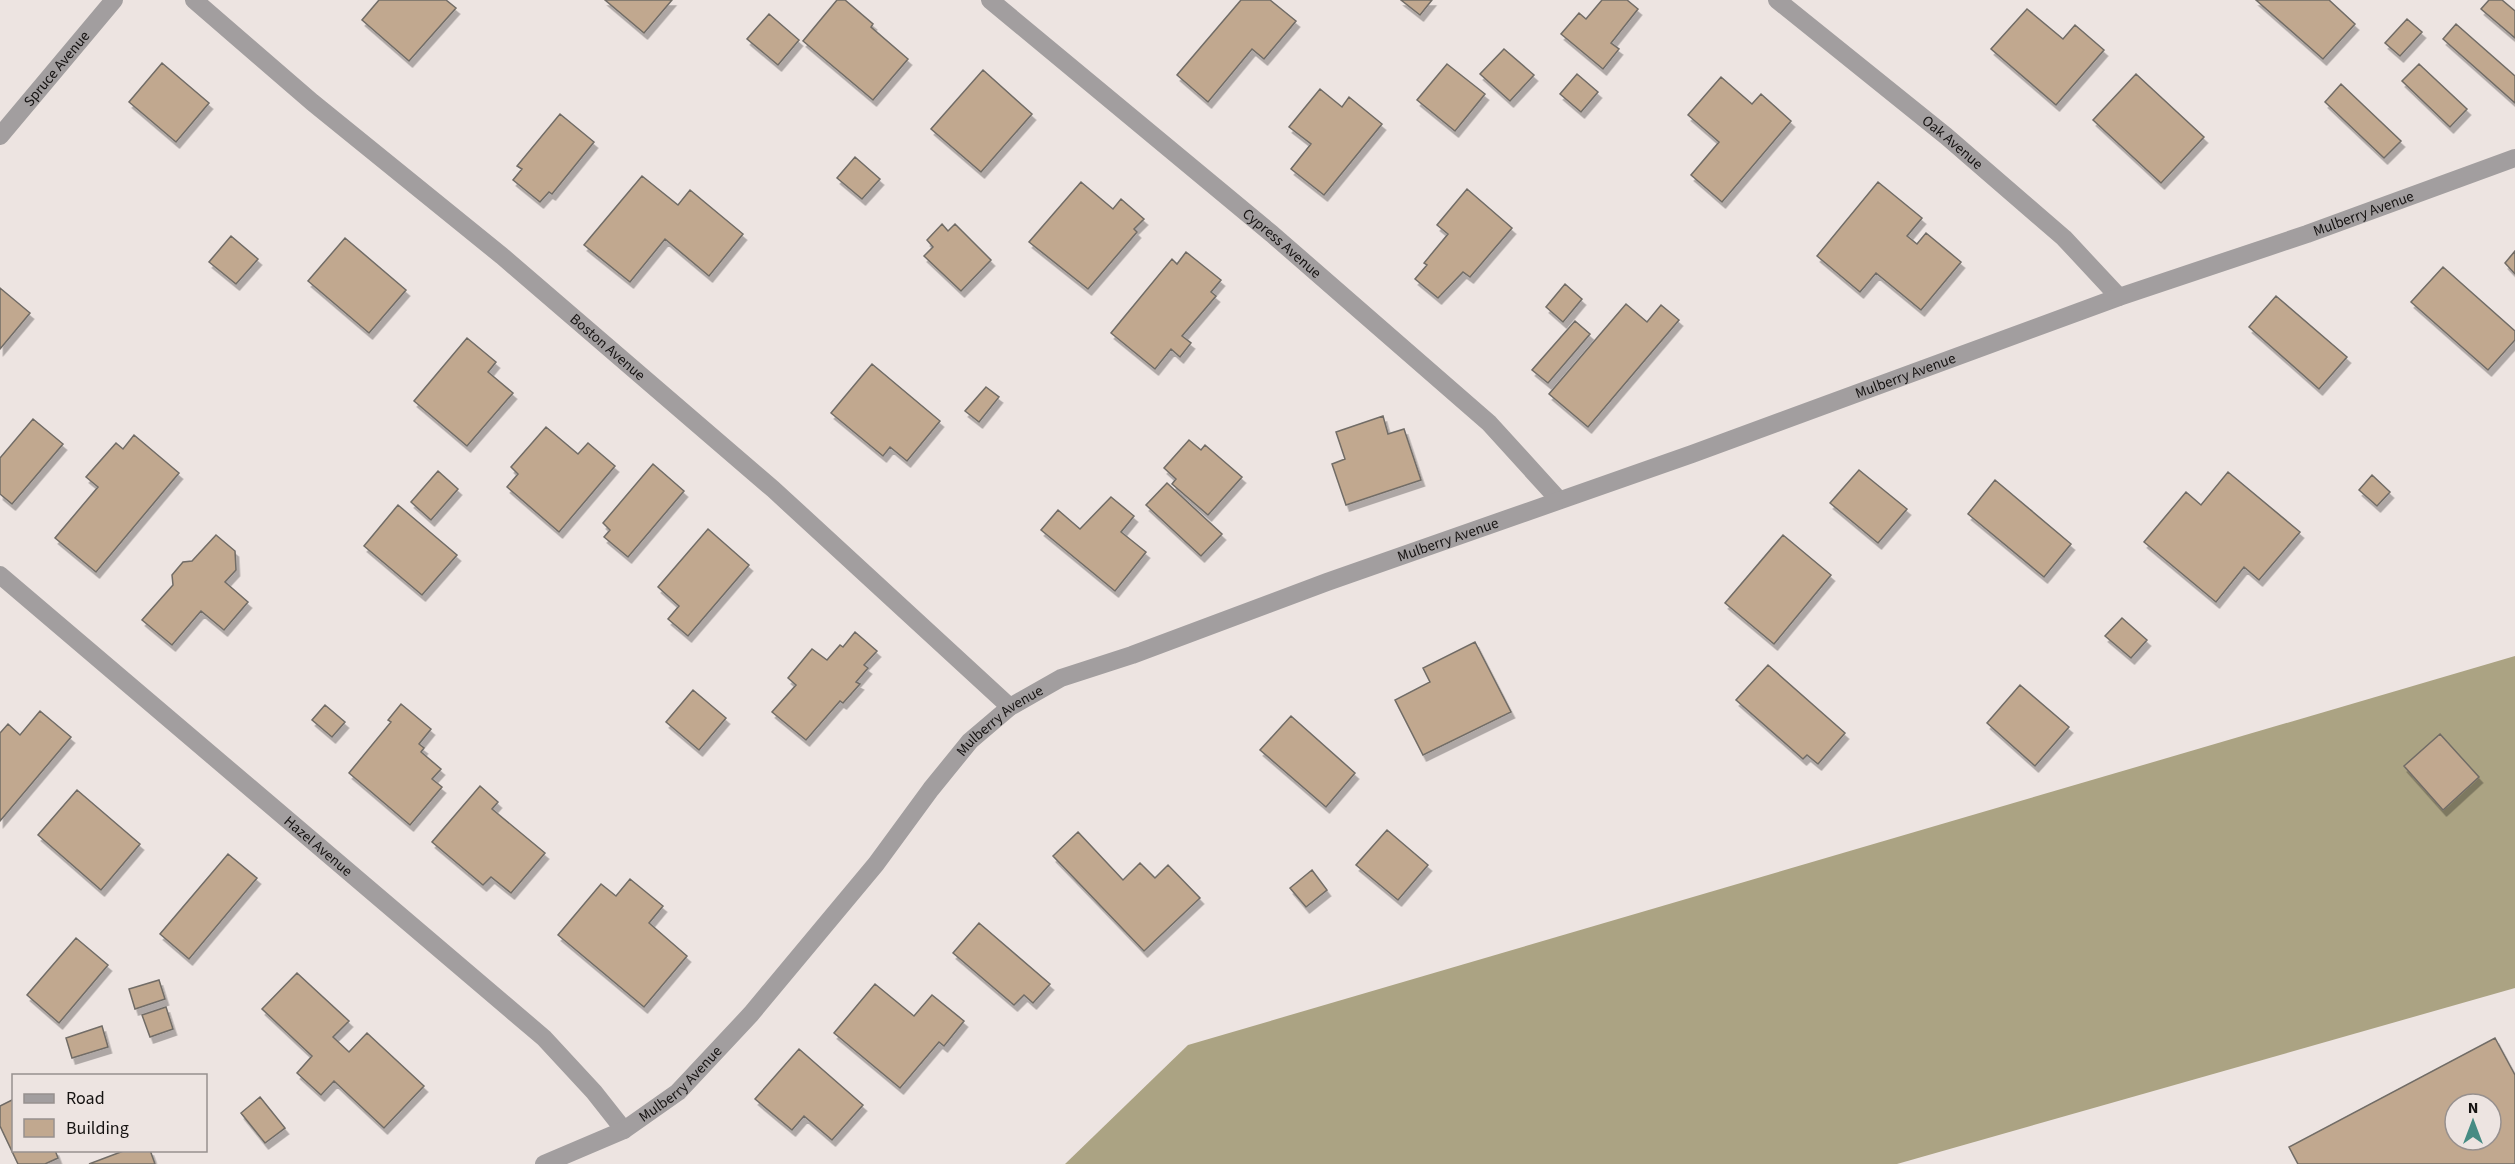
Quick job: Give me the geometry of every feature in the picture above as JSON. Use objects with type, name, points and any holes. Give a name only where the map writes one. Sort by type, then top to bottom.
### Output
[{"type":"street","name":"Spruce Avenue","points":[[0,136],[114,0]]},
{"type":"street","name":"Boston Avenue","points":[[194,0],[312,102],[502,256],[746,465],[1010,707]]},
{"type":"street","name":"Cypress Avenue","points":[[990,0],[1272,234],[1489,423],[1559,500]]},
{"type":"street","name":"Oak Avenue","points":[[1777,0],[1946,136],[2048,223],[2119,297]]},
{"type":"street","name":"Mulberry Avenue","points":[[544,1164],[624,1130],[678,1092],[751,1014],[876,864],[931,789],[970,741],[1010,707],[1061,678],[1132,655],[1327,582],[1692,454],[2119,297],[2307,234],[2515,158]]},
{"type":"street","name":"Hazel Avenue","points":[[0,575],[544,1038],[594,1092],[624,1130]]},
{"type":"shaded area","points":[[2515,656],[2515,988],[1897,1164],[1065,1164],[1188,1045]]},
{"type":"building","points":[[379,0],[446,0],[456,8],[409,61],[362,20]]},
{"type":"building","points":[[605,0],[672,0],[644,33]]},
{"type":"building","points":[[837,0],[845,0],[873,24],[871,27],[908,59],[873,100],[803,41]]},
{"type":"building","points":[[1241,0],[1270,0],[1296,21],[1264,59],[1252,49],[1208,102],[1177,75]]},
{"type":"building","points":[[1401,0],[1432,0],[1420,15]]},
{"type":"building","points":[[1602,0],[1627,0],[1638,9],[1611,43],[1619,49],[1603,69],[1561,34],[1579,13],[1586,19]]},
{"type":"building","points":[[2256,0],[2329,0],[2355,24],[2323,59]]},
{"type":"building","points":[[2489,0],[2502,0],[2515,11],[2515,38],[2481,9]]},
{"type":"building","points":[[2027,9],[2063,39],[2075,25],[2104,50],[2056,105],[1991,49]]},
{"type":"building","points":[[769,14],[799,40],[778,65],[747,39]]},
{"type":"building","points":[[2407,19],[2422,32],[2400,56],[2385,43]]},
{"type":"building","points":[[2456,24],[2515,76],[2515,103],[2443,39]]},
{"type":"building","points":[[1504,49],[1534,75],[1510,101],[1480,74]]},
{"type":"building","points":[[162,63],[209,103],[176,142],[129,102]]},
{"type":"building","points":[[1447,64],[1485,94],[1455,131],[1417,100]]},
{"type":"building","points":[[2419,64],[2467,109],[2450,127],[2402,81]]},
{"type":"building","points":[[983,70],[1032,114],[981,172],[931,129]]},
{"type":"building","points":[[1577,74],[1598,92],[1581,112],[1560,94]]},
{"type":"building","points":[[2136,74],[2204,137],[2161,183],[2093,120]]},
{"type":"building","points":[[1721,77],[1752,104],[1761,94],[1791,121],[1722,202],[1691,175],[1719,142],[1688,115]]},
{"type":"building","points":[[2341,84],[2401,141],[2384,158],[2325,102]]},
{"type":"building","points":[[1320,89],[1342,107],[1349,97],[1382,124],[1324,195],[1291,169],[1311,144],[1289,127]]},
{"type":"building","points":[[560,114],[594,142],[552,194],[549,192],[540,202],[513,180],[522,169],[517,166]]},
{"type":"building","points":[[855,157],[880,179],[862,199],[837,178]]},
{"type":"building","points":[[642,176],[678,205],[690,190],[743,234],[709,276],[665,239],[630,282],[584,245]]},
{"type":"building","points":[[1081,182],[1113,209],[1121,199],[1144,219],[1134,229],[1137,232],[1088,289],[1029,242]]},
{"type":"building","points":[[1878,182],[1922,218],[1907,236],[1917,244],[1926,233],[1961,262],[1921,310],[1876,273],[1860,292],[1817,256]]},
{"type":"building","points":[[1467,189],[1512,228],[1470,277],[1463,272],[1438,298],[1415,279],[1427,265],[1424,263],[1448,234],[1437,225]]},
{"type":"building","points":[[942,224],[948,231],[955,224],[991,260],[961,291],[924,256],[933,247],[927,240]]},
{"type":"building","points":[[231,236],[258,259],[236,284],[209,262]]},
{"type":"building","points":[[345,238],[406,290],[369,333],[308,281]]},
{"type":"building","points":[[2515,251],[2515,274],[2505,263]]},
{"type":"building","points":[[1186,252],[1221,280],[1211,292],[1216,296],[1182,336],[1191,343],[1180,357],[1171,349],[1155,369],[1111,333],[1172,259],[1177,264]]},
{"type":"building","points":[[2443,267],[2515,331],[2515,340],[2488,370],[2411,302]]},
{"type":"building","points":[[1565,284],[1582,299],[1563,322],[1546,307]]},
{"type":"building","points":[[0,288],[30,313],[0,349]]},
{"type":"building","points":[[2276,296],[2347,357],[2319,389],[2249,327]]},
{"type":"building","points":[[1626,304],[1647,322],[1661,305],[1679,320],[1588,427],[1549,394]]},
{"type":"building","points":[[1575,321],[1590,334],[1548,383],[1532,370]]},
{"type":"building","points":[[467,338],[496,362],[488,372],[513,393],[467,446],[414,401]]},
{"type":"building","points":[[872,364],[940,421],[907,461],[890,447],[883,456],[831,413]]},
{"type":"building","points":[[986,387],[999,397],[979,422],[965,411]]},
{"type":"building","points":[[1383,416],[1388,434],[1404,429],[1421,480],[1346,505],[1332,464],[1345,459],[1336,432]]},
{"type":"building","points":[[33,419],[63,444],[12,504],[0,494],[0,458]]},
{"type":"building","points":[[546,427],[578,454],[588,443],[615,466],[559,532],[507,487],[518,474],[511,467]]},
{"type":"building","points":[[134,435],[179,473],[96,572],[55,538],[98,487],[86,477],[116,443],[123,449]]},
{"type":"building","points":[[1189,440],[1201,450],[1205,445],[1242,477],[1208,515],[1172,484],[1176,479],[1164,468]]},
{"type":"building","points":[[653,464],[684,491],[628,557],[604,537],[610,530],[603,523]]},
{"type":"building","points":[[1859,470],[1907,509],[1878,543],[1830,503]]},
{"type":"building","points":[[438,471],[458,489],[431,520],[411,502]]},
{"type":"building","points":[[2228,472],[2300,532],[2259,580],[2244,567],[2216,602],[2144,542],[2186,492],[2201,505]]},
{"type":"building","points":[[2372,475],[2390,492],[2377,506],[2359,490]]},
{"type":"building","points":[[1995,480],[2071,544],[2044,577],[1968,514]]},
{"type":"building","points":[[1167,483],[1222,534],[1201,556],[1146,505]]},
{"type":"building","points":[[1111,497],[1134,516],[1121,532],[1146,552],[1115,591],[1041,530],[1058,510],[1080,529]]},
{"type":"building","points":[[398,505],[457,555],[422,595],[364,546]]},
{"type":"building","points":[[708,529],[749,565],[688,636],[668,619],[679,606],[658,587]]},
{"type":"building","points":[[216,535],[235,551],[236,570],[225,582],[248,602],[224,630],[201,611],[172,645],[142,620],[173,585],[172,575],[183,562],[192,561]]},
{"type":"building","points":[[1783,535],[1831,575],[1774,644],[1725,603]]},
{"type":"building","points":[[2122,618],[2147,640],[2131,658],[2105,636]]},
{"type":"building","points":[[855,632],[877,651],[864,665],[868,668],[856,682],[860,684],[843,703],[840,701],[806,740],[772,712],[796,685],[788,678],[812,649],[827,660],[840,645],[843,647]]},
{"type":"building","points":[[1475,642],[1511,712],[1423,755],[1395,700],[1430,682],[1423,668]]},
{"type":"building","points":[[1768,665],[1845,733],[1818,764],[1807,755],[1803,759],[1736,700]]},
{"type":"building","points":[[2020,685],[2069,727],[2035,766],[1987,723]]},
{"type":"building","points":[[693,690],[726,718],[699,750],[666,722]]},
{"type":"building","points":[[401,704],[431,729],[419,744],[424,748],[421,752],[441,769],[432,779],[442,787],[410,825],[349,773],[391,722],[388,720]]},
{"type":"building","points":[[325,705],[345,722],[332,737],[312,720]]},
{"type":"building","points":[[40,711],[71,737],[0,821],[0,733],[8,724],[20,735]]},
{"type":"building","points":[[1291,716],[1355,773],[1326,807],[1260,750]]},
{"type":"building","points":[[2440,734],[2479,777],[2443,810],[2404,766]]},
{"type":"building","points":[[480,786],[498,802],[492,809],[545,853],[511,893],[491,877],[483,885],[432,842]]},
{"type":"building","points":[[77,790],[140,844],[101,890],[38,835]]},
{"type":"building","points":[[1387,830],[1428,865],[1398,900],[1356,865]]},
{"type":"building","points":[[1078,832],[1123,880],[1140,863],[1155,878],[1168,865],[1200,898],[1144,951],[1053,856]]},
{"type":"building","points":[[228,854],[257,878],[189,959],[160,934]]},
{"type":"building","points":[[1312,870],[1327,890],[1306,907],[1290,888]]},
{"type":"building","points":[[630,879],[663,906],[649,923],[687,956],[644,1007],[558,935],[601,884],[616,896]]},
{"type":"building","points":[[979,923],[1050,984],[1033,1003],[1024,995],[1014,1005],[953,953]]},
{"type":"building","points":[[76,938],[108,965],[59,1023],[27,995]]},
{"type":"building","points":[[297,973],[349,1021],[333,1037],[349,1052],[367,1033],[424,1086],[384,1128],[334,1081],[321,1095],[297,1073],[312,1056],[262,1009]]},
{"type":"building","points":[[159,980],[165,999],[135,1009],[129,989]]},
{"type":"building","points":[[875,984],[914,1016],[932,995],[964,1021],[944,1046],[939,1042],[900,1088],[834,1033]]},
{"type":"building","points":[[166,1007],[173,1029],[150,1037],[142,1015]]},
{"type":"building","points":[[102,1026],[108,1047],[72,1058],[66,1038]]},
{"type":"building","points":[[2495,1038],[2515,1075],[2515,1164],[2298,1164],[2289,1147]]},
{"type":"building","points":[[799,1049],[863,1105],[832,1140],[804,1116],[792,1130],[755,1099]]},
{"type":"building","points":[[260,1097],[285,1128],[265,1143],[241,1113]]},
{"type":"building","points":[[12,1100],[12,1151],[0,1126],[0,1106]]},
{"type":"building","points":[[12,1152],[56,1152],[58,1158],[45,1164],[18,1164]]},
{"type":"building","points":[[121,1152],[151,1152],[155,1164],[89,1164]]}]
